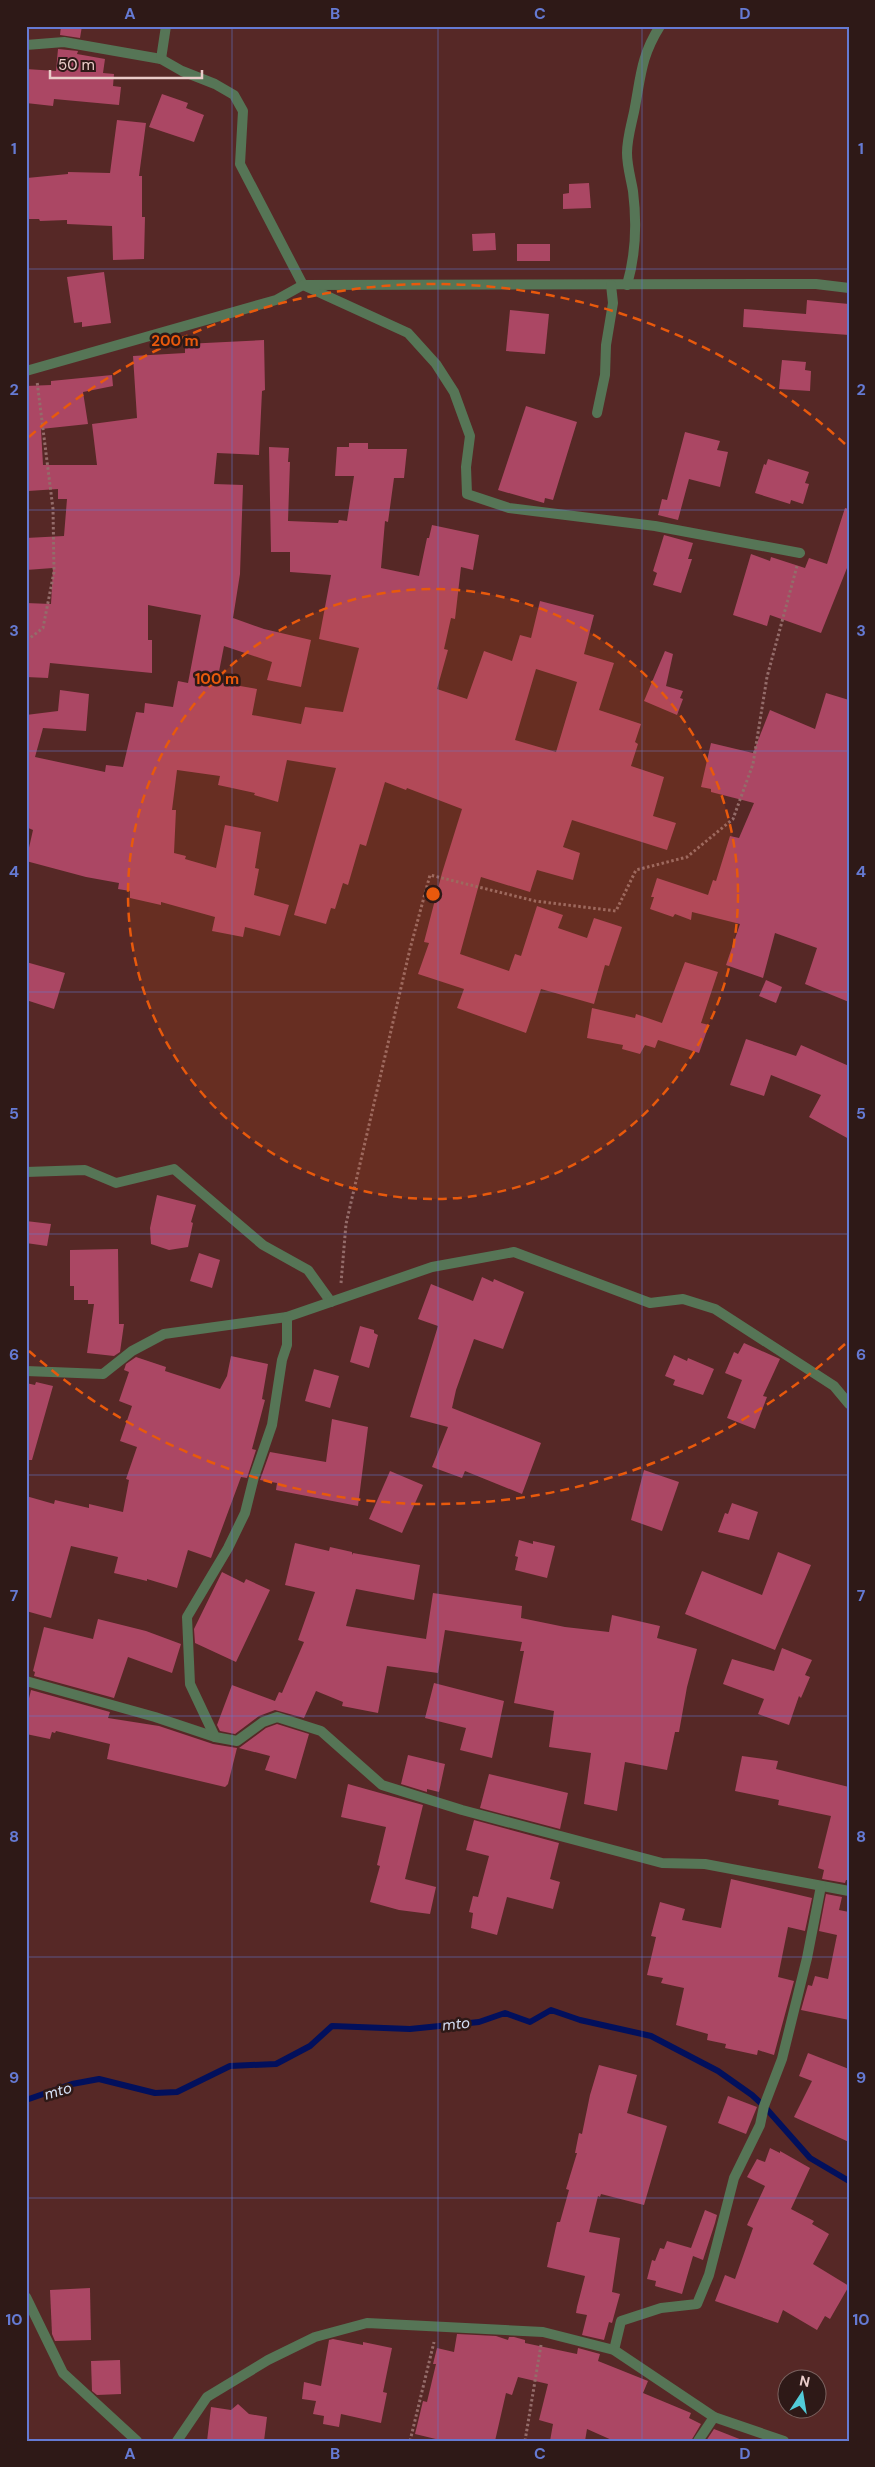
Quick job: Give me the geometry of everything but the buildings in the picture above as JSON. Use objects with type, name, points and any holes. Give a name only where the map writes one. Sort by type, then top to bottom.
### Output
[{"type":"street","points":[[162,59],[166,26]]},
{"type":"street","points":[[627,285],[635,259],[636,218],[627,154],[628,132],[640,68],[648,46],[660,26]]},
{"type":"street","points":[[26,45],[64,42],[162,59],[182,71],[215,84],[234,95],[243,110],[240,164],[303,285],[408,333],[436,364],[454,392],[470,436],[466,466],[467,494],[509,508],[656,526],[800,553]]},
{"type":"street","points":[[31,370],[276,300],[303,285],[816,284],[849,288]]},
{"type":"street","points":[[597,413],[605,375],[606,344],[613,302],[611,285]]},
{"type":"street","points":[[26,1172],[85,1170],[116,1183],[174,1170],[262,1245],[308,1270],[335,1300]]},
{"type":"street","points":[[26,1371],[103,1374],[132,1351],[164,1334],[287,1317],[432,1267],[514,1252],[650,1303],[683,1299],[714,1309],[834,1386],[849,1404]]},
{"type":"street","points":[[215,1737],[190,1684],[187,1617],[228,1548],[245,1512],[254,1477],[272,1425],[287,1345],[287,1317]]},
{"type":"street","points":[[26,1681],[155,1717],[215,1737],[237,1741],[263,1722],[277,1717],[321,1731],[382,1785],[462,1810],[662,1863],[705,1864],[849,1890]]},
{"type":"street","points":[[614,2350],[621,2321],[661,2308],[697,2304],[710,2275],[734,2178],[760,2125],[764,2106],[782,2059],[808,1958],[821,1886]]},
{"type":"street","points":[[26,2297],[63,2373],[137,2441]]},
{"type":"street","points":[[177,2441],[207,2397],[268,2360],[315,2337],[367,2323],[440,2325],[543,2332],[614,2350],[714,2417],[784,2441]]},
{"type":"street","points":[[698,2441],[714,2417]]},
{"type":"path","points":[[26,638],[30,638],[43,628],[54,572],[53,509],[31,370]]},
{"type":"path","points":[[335,1300],[346,1224],[410,949],[430,875],[535,901],[616,911],[636,870],[687,857],[733,819],[753,764],[767,677],[800,553]]},
{"type":"path","points":[[410,2441],[432,2346],[440,2325]]},
{"type":"path","points":[[526,2441],[543,2332]]},
{"type":"waterway","name":"mto","points":[[26,2100],[72,2084],[99,2079],[155,2093],[177,2092],[230,2066],[276,2064],[310,2046],[332,2026],[410,2029],[479,2022],[505,2013],[530,2022],[551,2010],[580,2020],[651,2036],[718,2071],[764,2106],[810,2158],[849,2181]]}]
